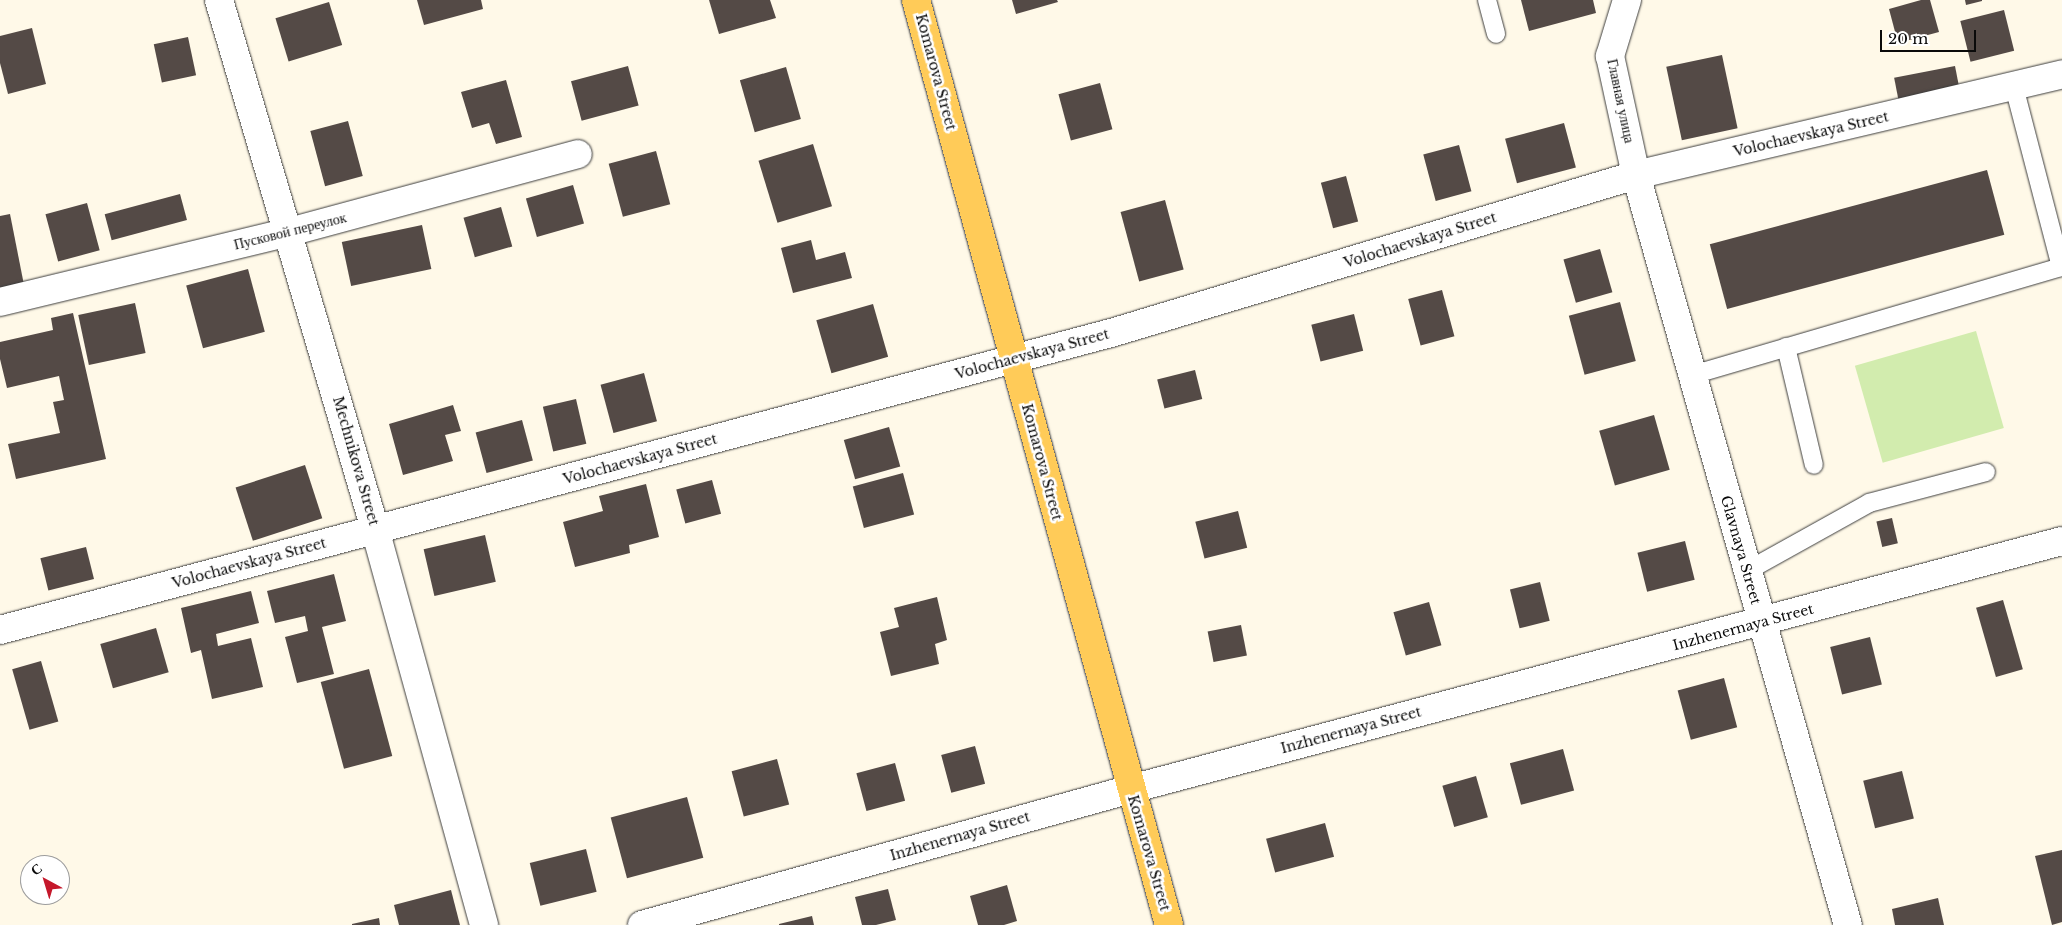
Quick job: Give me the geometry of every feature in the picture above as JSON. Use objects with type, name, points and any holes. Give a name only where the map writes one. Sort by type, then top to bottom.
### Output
[{"type":"main road","name":"Komarova Street","points":[[916,0],[1169,925]]},
{"type":"street","name":"Mechnikova Street","points":[[219,0],[289,232],[375,529],[484,925]]},
{"type":"street","name":"Главная улица","points":[[1627,0],[1610,56],[1636,175]]},
{"type":"street","name":"Volochaevskaya Street","points":[[0,630],[1111,333],[1636,175],[2014,88],[2062,74]]},
{"type":"street","name":"Пусковой переулок","points":[[0,302],[289,232],[578,154]]},
{"type":"street","name":"Glavnaya Street","points":[[1636,175],[1848,925]]},
{"type":"street","name":"Inzhenernaya Street","points":[[642,925],[1131,789],[2062,541]]},
{"type":"lane","points":[[1486,0],[1496,34]]},
{"type":"lane","points":[[1692,375],[2061,267],[2014,88]]},
{"type":"lane","points":[[1786,347],[1814,465]]},
{"type":"lane","points":[[1747,571],[1869,503],[1986,472]]},
{"type":"green space","points":[[1976,331],[2004,428],[1883,463],[1855,366]]},
{"type":"building","points":[[417,0],[481,0],[483,9],[424,25]]},
{"type":"building","points":[[709,0],[770,0],[776,18],[719,34]]},
{"type":"building","points":[[1012,0],[1057,0],[1058,2],[1016,14]]},
{"type":"building","points":[[1521,0],[1593,0],[1596,13],[1529,31]]},
{"type":"building","points":[[1921,0],[1930,0],[1939,32],[1898,43],[1889,9]]},
{"type":"building","points":[[1965,0],[1982,0],[1982,1],[1966,5]]},
{"type":"building","points":[[329,2],[342,45],[289,61],[275,18]]},
{"type":"building","points":[[2004,10],[2014,51],[1970,62],[1960,21]]},
{"type":"building","points":[[32,28],[46,84],[8,94],[0,63],[0,36]]},
{"type":"building","points":[[188,37],[196,75],[162,82],[154,44]]},
{"type":"building","points":[[1722,55],[1738,128],[1682,140],[1666,67]]},
{"type":"building","points":[[628,66],[639,106],[582,121],[571,81]]},
{"type":"building","points":[[1955,66],[1960,92],[1899,103],[1894,78]]},
{"type":"building","points":[[786,67],[801,119],[755,132],[740,80]]},
{"type":"building","points":[[506,80],[522,137],[496,144],[489,123],[472,128],[461,92]]},
{"type":"building","points":[[1100,83],[1112,129],[1071,140],[1058,94]]},
{"type":"building","points":[[348,121],[363,176],[325,186],[310,131]]},
{"type":"building","points":[[1564,123],[1576,167],[1517,183],[1505,139]]},
{"type":"building","points":[[813,144],[832,206],[777,223],[758,161]]},
{"type":"building","points":[[1459,145],[1471,191],[1436,201],[1423,155]]},
{"type":"building","points":[[656,151],[670,204],[623,217],[609,164]]},
{"type":"building","points":[[1987,170],[2004,235],[1727,309],[1710,244]]},
{"type":"building","points":[[1346,176],[1358,221],[1333,228],[1321,183]]},
{"type":"building","points":[[573,185],[584,223],[537,237],[526,199]]},
{"type":"building","points":[[180,194],[187,220],[112,240],[105,214]]},
{"type":"building","points":[[1165,200],[1184,270],[1139,281],[1121,212]]},
{"type":"building","points":[[87,203],[100,250],[58,261],[45,214]]},
{"type":"building","points":[[501,207],[512,246],[475,257],[464,218]]},
{"type":"building","points":[[10,214],[24,285],[0,289],[0,216]]},
{"type":"building","points":[[422,225],[431,269],[351,286],[342,242]]},
{"type":"building","points":[[811,240],[816,260],[845,252],[852,278],[793,293],[781,248]]},
{"type":"building","points":[[1600,249],[1612,292],[1576,303],[1563,259]]},
{"type":"building","points":[[248,269],[265,332],[203,348],[186,286]]},
{"type":"building","points":[[1442,290],[1454,336],[1421,345],[1408,299]]},
{"type":"building","points":[[1620,302],[1636,361],[1585,375],[1569,316]]},
{"type":"building","points":[[135,303],[146,353],[89,365],[78,315]]},
{"type":"building","points":[[873,304],[888,357],[831,373],[816,320]]},
{"type":"building","points":[[73,313],[106,459],[16,479],[8,444],[60,433],[53,402],[64,400],[59,376],[7,388],[0,359],[0,342],[53,330],[51,318]]},
{"type":"building","points":[[1354,314],[1363,351],[1321,362],[1311,325]]},
{"type":"building","points":[[1195,370],[1202,399],[1164,409],[1157,379]]},
{"type":"building","points":[[644,373],[657,421],[613,433],[601,385]]},
{"type":"building","points":[[576,399],[586,444],[553,451],[543,407]]},
{"type":"building","points":[[453,405],[461,431],[445,435],[453,461],[403,475],[389,424]]},
{"type":"building","points":[[1654,415],[1670,470],[1615,486],[1599,431]]},
{"type":"building","points":[[522,420],[533,461],[487,473],[476,432]]},
{"type":"building","points":[[889,427],[900,466],[855,479],[844,440]]},
{"type":"building","points":[[305,465],[322,518],[253,541],[236,488]]},
{"type":"building","points":[[903,473],[914,515],[864,528],[853,486]]},
{"type":"building","points":[[712,480],[721,514],[685,523],[676,490]]},
{"type":"building","points":[[646,484],[659,537],[629,545],[630,553],[575,567],[563,522],[603,511],[599,496]]},
{"type":"building","points":[[1238,511],[1247,548],[1205,559],[1195,522]]},
{"type":"building","points":[[1892,518],[1898,543],[1882,547],[1876,522]]},
{"type":"building","points":[[485,535],[496,582],[434,596],[424,549]]},
{"type":"building","points":[[1685,541],[1695,580],[1647,592],[1637,553]]},
{"type":"building","points":[[86,547],[94,579],[48,590],[40,558]]},
{"type":"building","points":[[334,574],[346,621],[322,627],[334,674],[297,683],[285,637],[308,631],[305,616],[275,623],[267,591]]},
{"type":"building","points":[[1540,582],[1550,621],[1520,628],[1510,589]]},
{"type":"building","points":[[251,591],[259,623],[216,634],[218,646],[251,638],[263,687],[212,699],[201,650],[191,653],[181,608]]},
{"type":"building","points":[[937,597],[947,640],[935,644],[939,664],[891,676],[880,632],[899,627],[894,608]]},
{"type":"building","points":[[2003,600],[2023,669],[1996,677],[1976,608]]},
{"type":"building","points":[[1429,602],[1441,645],[1406,655],[1393,612]]},
{"type":"building","points":[[1241,625],[1247,655],[1214,662],[1208,631]]},
{"type":"building","points":[[156,628],[169,672],[113,688],[100,644]]},
{"type":"building","points":[[1870,637],[1882,685],[1842,694],[1830,647]]},
{"type":"building","points":[[41,661],[58,722],[30,730],[12,669]]},
{"type":"building","points":[[369,669],[392,756],[344,769],[321,682]]},
{"type":"building","points":[[1724,678],[1737,727],[1691,740],[1678,690]]},
{"type":"building","points":[[975,746],[985,784],[951,793],[941,755]]},
{"type":"building","points":[[1563,749],[1574,791],[1521,805],[1510,763]]},
{"type":"building","points":[[777,759],[789,804],[744,817],[732,771]]},
{"type":"building","points":[[895,763],[905,801],[866,811],[856,773]]},
{"type":"building","points":[[1902,771],[1914,819],[1875,828],[1863,781]]},
{"type":"building","points":[[1476,776],[1488,817],[1454,827],[1442,786]]},
{"type":"building","points":[[687,797],[703,858],[627,878],[611,817]]},
{"type":"building","points":[[1325,823],[1334,857],[1275,873],[1266,839]]},
{"type":"building","points":[[586,849],[597,892],[540,906],[530,863]]},
{"type":"building","points":[[2062,850],[2062,922],[2052,925],[2035,856]]},
{"type":"building","points":[[1007,885],[1017,921],[1004,925],[978,925],[970,896]]},
{"type":"building","points":[[888,889],[896,920],[876,925],[862,925],[855,897]]},
{"type":"building","points":[[451,890],[460,925],[399,925],[394,905]]},
{"type":"building","points":[[1938,898],[1944,925],[1895,925],[1892,909]]},
{"type":"building","points":[[812,916],[814,925],[779,925],[779,924]]},
{"type":"building","points":[[379,918],[380,925],[352,925],[352,924]]}]
